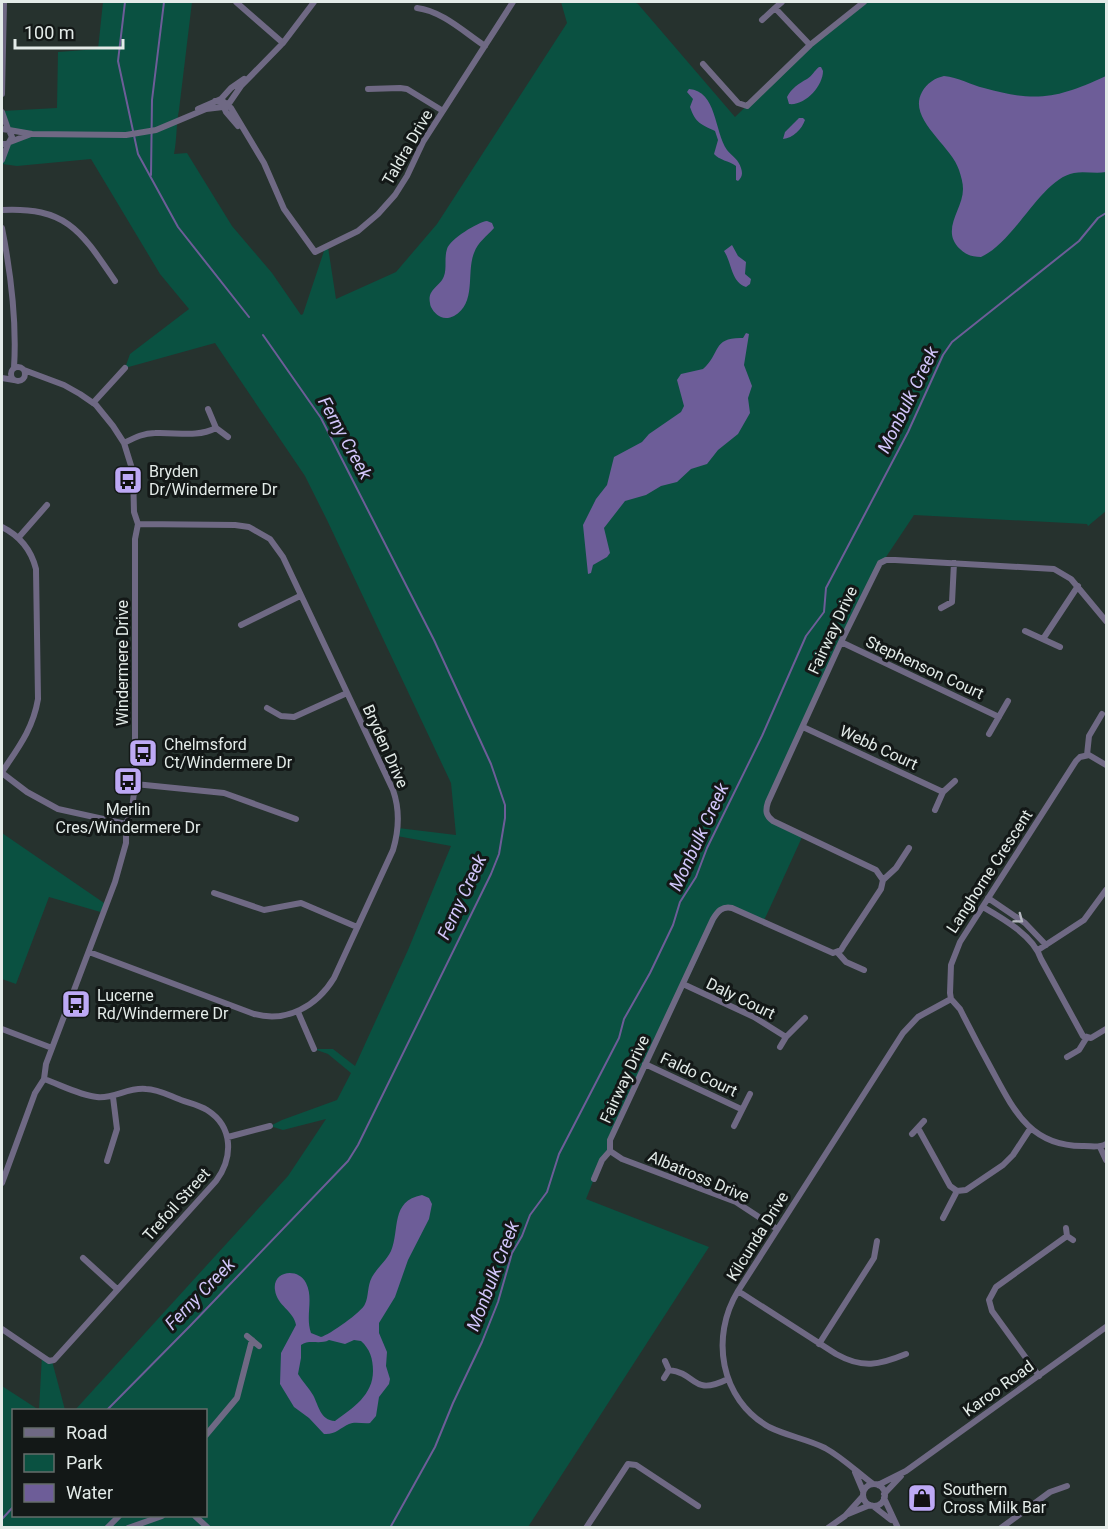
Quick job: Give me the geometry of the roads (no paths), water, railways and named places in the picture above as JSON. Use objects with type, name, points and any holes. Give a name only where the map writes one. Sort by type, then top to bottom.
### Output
[{"type":"street","points":[[2,94],[4,2]]},
{"type":"street","points":[[236,2],[284,43]]},
{"type":"street","points":[[6,130],[32,134],[114,136],[156,130],[188,116],[206,104],[224,104],[284,43],[314,2]]},
{"type":"street","name":"Taldra Drive","points":[[224,104],[264,163],[284,209],[315,252],[357,231],[387,205],[402,185],[423,142],[513,2]]},
{"type":"street","points":[[762,20],[782,2]]},
{"type":"street","points":[[703,64],[738,103],[747,106],[810,45],[864,2]]},
{"type":"street","points":[[417,8],[427,9],[439,15],[485,46]]},
{"type":"street","points":[[775,8],[810,45]]},
{"type":"street","points":[[368,89],[407,89],[443,111]]},
{"type":"street","points":[[2,112],[6,130],[12,137],[7,143],[2,160]]},
{"type":"street","points":[[7,143],[32,134]]},
{"type":"street","points":[[2,210],[36,211],[53,215],[68,223],[89,243],[115,281]]},
{"type":"street","points":[[2,228],[10,271],[15,346],[11,375],[18,380]]},
{"type":"street","points":[[2,273],[10,271]]},
{"type":"street","points":[[15,346],[25,374],[18,380]]},
{"type":"street","points":[[2,373],[18,367],[23,369]]},
{"type":"street","points":[[93,403],[125,368]]},
{"type":"street","name":"Windermere Drive","points":[[2,1183],[35,1093],[44,1079],[45,1067],[121,862],[135,784],[135,539],[138,524],[135,512],[133,472],[124,443],[109,420],[93,403],[70,388],[23,369]]},
{"type":"street","points":[[2,378],[18,380],[43,377]]},
{"type":"street","points":[[208,409],[216,428],[228,437]]},
{"type":"street","points":[[124,443],[143,434],[193,435],[216,428]]},
{"type":"street","points":[[19,537],[47,505]]},
{"type":"street","name":"Bryden Drive","points":[[89,952],[254,1014],[273,1017],[298,1012],[310,1005],[326,990],[334,978],[397,837],[398,816],[393,790],[278,548],[266,535],[255,529],[235,525],[138,524]]},
{"type":"street","points":[[2,527],[19,537],[29,551],[36,569],[38,699],[29,732],[2,773],[27,792],[58,809],[126,824]]},
{"type":"street","name":"Fairway Drive","points":[[883,880],[876,870],[774,821],[766,814],[768,802],[880,562],[888,560],[1054,569],[1068,576],[1107,621]]},
{"type":"street","points":[[941,608],[955,604],[954,563]]},
{"type":"street","points":[[1043,639],[1078,586]]},
{"type":"street","points":[[241,625],[300,596]]},
{"type":"street","points":[[1025,631],[1060,647]]},
{"type":"street","name":"Stephenson Court","points":[[841,642],[999,717]]},
{"type":"street","points":[[267,708],[281,716],[294,717],[347,693]]},
{"type":"street","name":"Stephenson Court","points":[[989,734],[1008,701]]},
{"type":"street","name":"Langhorne Crescent","points":[[951,999],[952,958],[960,942],[1076,761],[1087,755],[1089,736],[1102,714]]},
{"type":"street","name":"Webb Court","points":[[803,727],[943,792]]},
{"type":"street","points":[[1087,755],[1107,765]]},
{"type":"street","points":[[935,810],[943,792],[955,781]]},
{"type":"street","points":[[135,784],[224,793],[296,819]]},
{"type":"street","points":[[837,952],[844,945],[880,889],[883,880],[896,868],[909,848]]},
{"type":"street","points":[[1038,950],[1084,920],[1107,890]]},
{"type":"street","points":[[214,893],[264,910],[301,903],[357,927]]},
{"type":"street","points":[[988,898],[1025,923],[1046,945]]},
{"type":"street","points":[[983,906],[1016,928],[1038,950],[1079,1030],[1087,1037],[1096,1036],[1107,1029]]},
{"type":"street","name":"Fairway Drive","points":[[594,1179],[602,1160],[610,1151],[610,1140],[713,919],[719,911],[726,907],[737,910],[828,952],[837,952],[846,962],[864,970]]},
{"type":"street","name":"Daly Court","points":[[683,984],[754,1017],[786,1037]]},
{"type":"street","points":[[951,999],[960,1009],[1013,1108],[1030,1129],[1058,1143],[1072,1146],[1103,1145],[1107,1160]]},
{"type":"street","name":"Kilcunda Drive","points":[[876,1484],[825,1448],[760,1421],[741,1403],[724,1366],[722,1338],[728,1310],[738,1291],[903,1033],[918,1017],[951,999]]},
{"type":"street","points":[[298,1012],[314,1049]]},
{"type":"street","name":"Daly Court","points":[[780,1047],[786,1037],[805,1018]]},
{"type":"street","points":[[2,1029],[52,1048]]},
{"type":"street","points":[[1066,1057],[1079,1050],[1087,1037]]},
{"type":"street","name":"Faldo Court","points":[[645,1064],[741,1109]]},
{"type":"street","points":[[44,1079],[93,1097],[113,1097],[135,1089],[159,1091],[208,1111],[220,1122],[228,1137],[270,1126]]},
{"type":"street","name":"Faldo Court","points":[[734,1126],[750,1094]]},
{"type":"street","points":[[107,1161],[117,1129],[113,1097]]},
{"type":"street","points":[[912,1134],[924,1121]]},
{"type":"street","points":[[918,1128],[948,1183],[957,1191]]},
{"type":"street","points":[[957,1191],[971,1188],[1007,1161],[1030,1129]]},
{"type":"street","name":"Trefoil Street","points":[[2,1329],[51,1362],[220,1175],[227,1162],[228,1137]]},
{"type":"street","name":"Albatross Drive","points":[[610,1151],[622,1159],[736,1202],[777,1229]]},
{"type":"street","points":[[943,1218],[957,1191]]},
{"type":"street","points":[[1039,1376],[992,1311],[989,1300],[996,1287],[1066,1232],[1073,1240]]},
{"type":"street","points":[[819,1344],[874,1258],[877,1241]]},
{"type":"street","points":[[83,1258],[117,1289]]},
{"type":"street","points":[[738,1291],[842,1358],[861,1363],[880,1364],[906,1353]]},
{"type":"street","name":"Karoo Road","points":[[876,1484],[906,1471],[1107,1327]]},
{"type":"street","points":[[207,1434],[237,1398],[249,1338],[260,1346]]},
{"type":"street","points":[[664,1361],[669,1370],[678,1372],[706,1387],[728,1379]]},
{"type":"street","points":[[664,1378],[669,1370]]},
{"type":"street","points":[[586,1527],[628,1464],[636,1465],[698,1506]]},
{"type":"street","name":"Kilcunda Drive","points":[[854,1470],[863,1494]]},
{"type":"street","name":"Karoo Road","points":[[884,1496],[906,1471]]},
{"type":"street","points":[[845,1516],[867,1486],[876,1484],[884,1496],[896,1525]]},
{"type":"street","points":[[1001,1527],[1050,1492],[1067,1486]]},
{"type":"street","points":[[863,1494],[865,1502],[896,1525]]},
{"type":"street","points":[[828,1527],[845,1516],[880,1504],[884,1496]]},
{"type":"street","points":[[107,1527],[117,1517]]},
{"type":"street","points":[[128,1527],[156,1517]]},
{"type":"street","points":[[113,1522],[119,1527]]},
{"type":"water","points":[[819,67],[823,71],[822,77],[812,94],[801,102],[789,104],[787,97],[791,91],[809,78]]},
{"type":"water","points":[[944,76],[1002,93],[1033,97],[1074,89],[1106,76],[1106,172],[1078,172],[1062,178],[1039,198],[993,249],[981,257],[965,253],[954,242],[952,235],[952,227],[962,197],[963,187],[959,170],[920,112],[919,102],[926,86]]},
{"type":"water","points":[[689,89],[698,91],[710,104],[723,142],[740,165],[742,174],[738,181],[736,180],[736,166],[714,154],[718,140],[715,131],[694,117],[690,107],[693,99],[687,92]]},
{"type":"water","points":[[799,118],[805,120],[802,127],[794,135],[783,139],[785,132]]},
{"type":"water","points":[[487,221],[492,223],[494,228],[480,242],[474,253],[466,303],[454,316],[444,318],[437,315],[430,305],[430,294],[444,276],[449,245],[477,224]]},
{"type":"water","points":[[732,245],[738,256],[746,262],[745,274],[751,279],[750,284],[746,287],[737,281],[724,251]]},
{"type":"water","points":[[746,333],[749,334],[744,365],[752,386],[748,398],[750,413],[738,434],[718,450],[707,464],[691,469],[677,482],[625,501],[604,528],[610,553],[593,565],[591,573],[588,574],[583,525],[596,499],[607,485],[614,457],[642,442],[649,434],[681,412],[684,406],[677,380],[681,374],[703,369],[721,343],[733,338],[743,338]]},
{"type":"water","points":[[422,1195],[429,1198],[432,1204],[429,1219],[408,1260],[395,1297],[379,1323],[379,1333],[387,1352],[386,1366],[390,1379],[389,1384],[379,1397],[376,1416],[370,1423],[351,1423],[334,1432],[324,1434],[309,1418],[294,1407],[280,1384],[281,1353],[296,1325],[295,1320],[276,1296],[275,1284],[281,1275],[286,1273],[302,1278],[309,1295],[311,1333],[321,1337],[331,1332],[363,1308],[372,1277],[391,1251],[401,1210],[412,1198]],"holes":[[[329,1340],[345,1344],[354,1340],[361,1341],[367,1347],[372,1362],[372,1380],[361,1400],[335,1421],[323,1415],[313,1395],[298,1374],[301,1345],[307,1342]]]},
{"type":"waterway","points":[[125,2],[118,61],[138,154],[178,227],[249,317]]},
{"type":"waterway","points":[[151,175],[152,100],[164,2]]},
{"type":"waterway","name":"Monbulk Creek","points":[[390,1528],[435,1447],[482,1342],[498,1302],[512,1253],[530,1215],[547,1192],[559,1154],[619,1038],[624,1019],[673,925],[680,902],[696,877],[707,848],[762,736],[806,636],[824,612],[826,588],[908,432],[943,355],[952,342],[1079,241],[1098,218],[1106,213]]},
{"type":"waterway","name":"Ferny Creek","points":[[108,1409],[348,1161],[358,1145],[491,874],[499,854],[505,818],[505,805],[491,764],[434,640],[321,418],[263,335]]},
{"type":"waterway","name":"Ferny Creek","points":[[2,1519],[12,1508]]},
{"type":"place","name":"Bryden Dr/Windermere Dr","points":[[128,480]]},
{"type":"place","name":"Chelmsford Ct/Windermere Dr","points":[[143,753]]},
{"type":"place","name":"Merlin Cres/Windermere Dr","points":[[128,781]]},
{"type":"place","name":"Lucerne Rd/Windermere Dr","points":[[76,1004]]},
{"type":"place","name":"Southern Cross Milk Bar","points":[[922,1498]]}]
